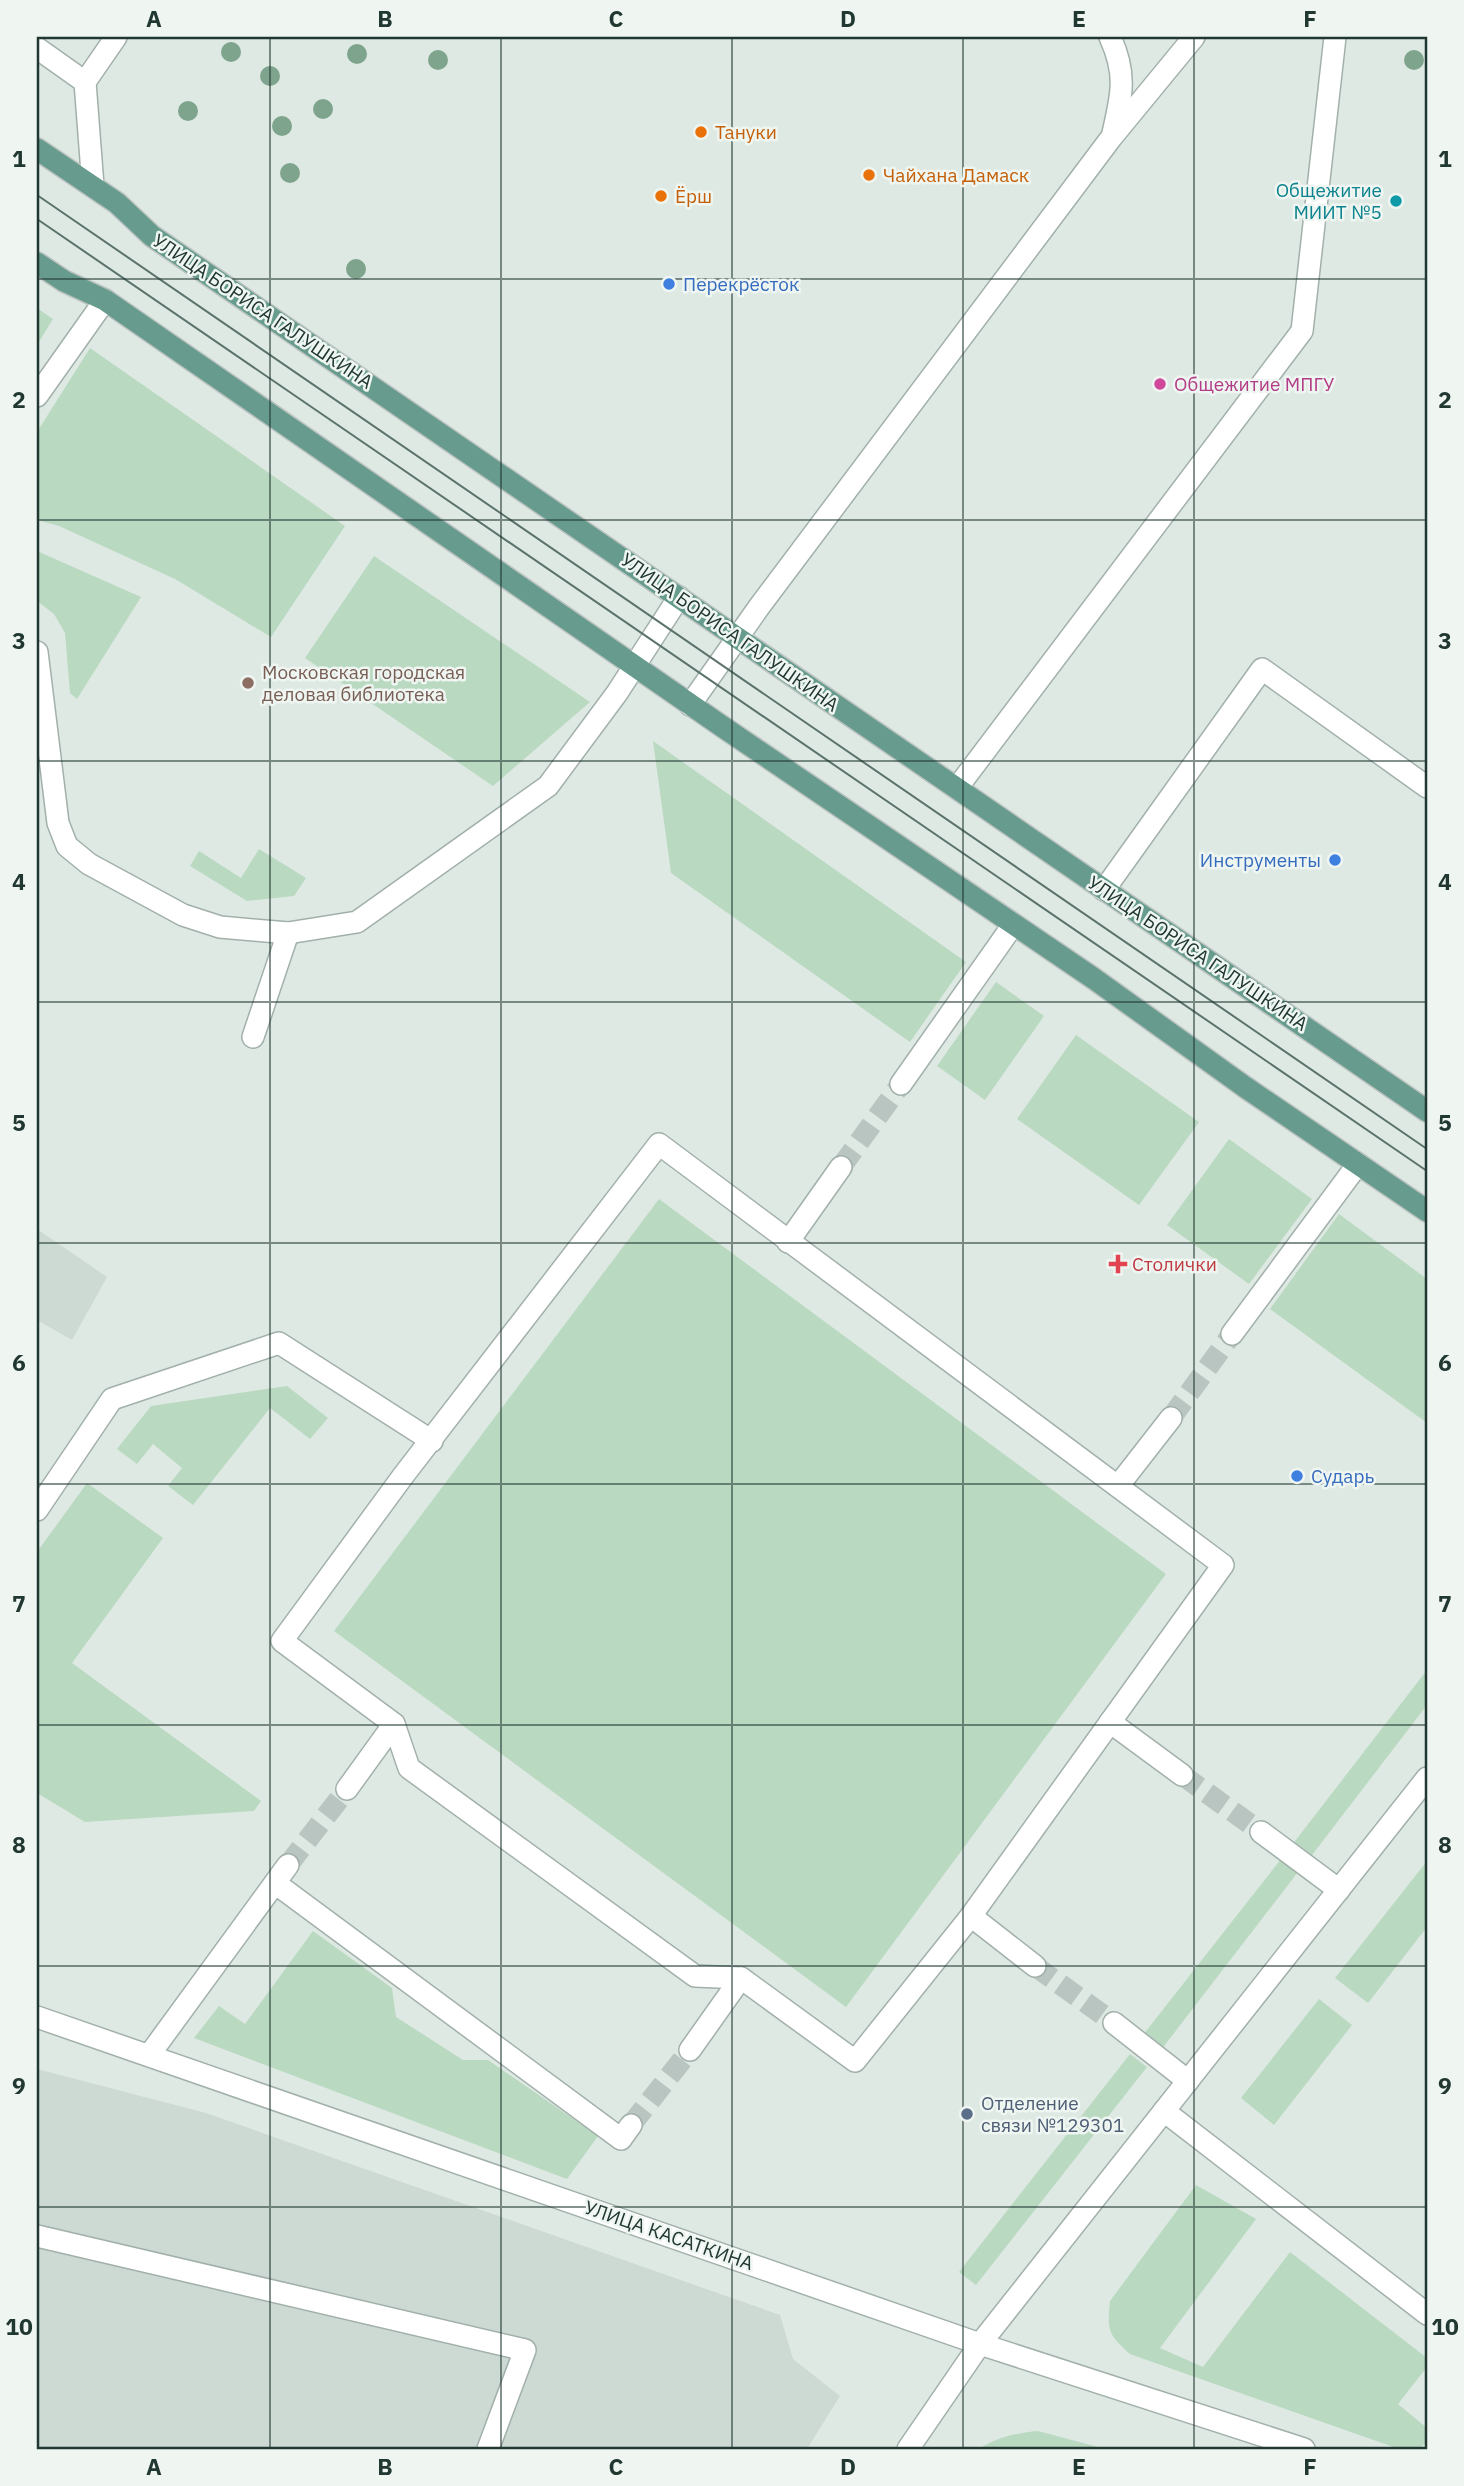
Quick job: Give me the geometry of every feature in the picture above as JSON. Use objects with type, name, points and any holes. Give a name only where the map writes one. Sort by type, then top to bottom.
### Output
[{"type":"main road","name":"УЛИЦА БОРИСА ГАЛУШКИНА","points":[[37,149],[117,203],[152,236],[1427,1111]]},
{"type":"main road","points":[[37,262],[64,281],[104,300],[1427,1212]]},
{"type":"street","points":[[93,186],[85,82],[116,37]]},
{"type":"street","points":[[1110,37],[1120,60],[1121,85],[1121,97],[1111,138]]},
{"type":"street","points":[[690,705],[737,638],[1111,138],[1194,37]]},
{"type":"street","points":[[957,788],[1302,331],[1335,37]]},
{"type":"street","points":[[37,47],[85,82]]},
{"type":"street","points":[[37,396],[104,300]]},
{"type":"street","points":[[37,652],[58,823],[67,846],[89,864],[183,915],[220,927],[288,933],[356,922],[548,786],[635,666],[679,597]]},
{"type":"street","points":[[1104,890],[1262,668],[1427,787]]},
{"type":"street","points":[[901,1084],[1013,925]]},
{"type":"street","points":[[253,1037],[288,933]]},
{"type":"street","points":[[659,1144],[788,1242],[1223,1565],[971,1916],[855,2062],[741,1978],[695,1976],[409,1769],[394,1724],[282,1641],[403,1476],[659,1144]]},
{"type":"street","points":[[1232,1334],[1358,1164]]},
{"type":"street","points":[[788,1242],[842,1167]]},
{"type":"street","points":[[37,1510],[112,1399],[279,1343],[432,1441]]},
{"type":"street","points":[[1118,1486],[1171,1418]]},
{"type":"street","points":[[1110,1722],[1182,1775]]},
{"type":"street","points":[[347,1789],[394,1724]]},
{"type":"street","points":[[908,2449],[980,2344],[1427,1779]]},
{"type":"street","points":[[1261,1832],[1339,1890]]},
{"type":"street","points":[[150,2054],[282,1874],[621,2139],[632,2125]]},
{"type":"street","points":[[971,1916],[1035,1966]]},
{"type":"street","points":[[690,2050],[741,1978]]},
{"type":"street","name":"УЛИЦА КАСАТКИНА","points":[[37,2017],[980,2344],[1289,2447]]},
{"type":"street","points":[[1114,2023],[1188,2081]]},
{"type":"street","points":[[1164,2111],[1427,2314]]},
{"type":"street","points":[[37,2236],[525,2350],[488,2449]]},
{"type":"shaded area","points":[[37,1229],[107,1277],[72,1340],[37,1320]]},
{"type":"shaded area","points":[[37,2069],[206,2113],[780,2315],[793,2359],[840,2396],[807,2449],[37,2449]]},
{"type":"green space","points":[[37,308],[53,319],[37,345]]},
{"type":"green space","points":[[90,348],[345,526],[271,637],[175,579],[59,526],[37,520],[37,432]]},
{"type":"green space","points":[[37,551],[141,597],[77,699],[70,693],[65,633],[54,614],[37,601]]},
{"type":"green space","points":[[374,556],[590,702],[493,786],[305,658]]},
{"type":"green space","points":[[653,741],[966,962],[910,1042],[671,873]]},
{"type":"green space","points":[[259,849],[306,878],[294,896],[247,901],[190,866],[199,851],[241,878]]},
{"type":"green space","points":[[996,982],[1044,1016],[985,1100],[937,1066]]},
{"type":"green space","points":[[1076,1035],[1199,1122],[1139,1205],[1017,1119]]},
{"type":"green space","points":[[1229,1139],[1312,1199],[1249,1284],[1167,1225]]},
{"type":"green space","points":[[659,1199],[1166,1574],[846,2007],[334,1631]]},
{"type":"green space","points":[[1339,1214],[1427,1279],[1427,1423],[1270,1309]]},
{"type":"green space","points":[[287,1386],[328,1418],[310,1439],[270,1408],[193,1505],[168,1486],[182,1468],[153,1444],[137,1464],[117,1449],[151,1406]]},
{"type":"green space","points":[[87,1483],[163,1538],[72,1663],[261,1801],[254,1811],[85,1822],[37,1793],[37,1552]]},
{"type":"green space","points":[[1427,1670],[1427,1705],[1309,1859],[1292,1845]]},
{"type":"green space","points":[[1281,1859],[1298,1872],[1161,2050],[1143,2035]]},
{"type":"green space","points":[[1427,1861],[1427,1927],[1368,2003],[1335,1978]]},
{"type":"green space","points":[[313,1931],[392,1988],[396,2017],[463,2060],[488,2060],[598,2136],[567,2179],[194,2038],[219,2006],[245,2024]]},
{"type":"green space","points":[[1319,1999],[1352,2025],[1274,2125],[1241,2098]]},
{"type":"green space","points":[[1130,2054],[1147,2067],[976,2285],[959,2272]]},
{"type":"green space","points":[[1196,2185],[1256,2219],[1160,2348],[1203,2367],[1290,2252],[1427,2358],[1427,2367],[1398,2404],[1427,2428],[1427,2442],[1419,2449],[1399,2449],[1130,2354],[1117,2342],[1109,2326],[1110,2301]]},
{"type":"green space","points":[[1038,2431],[1098,2447],[979,2449],[1007,2436]]},
{"type":"tunnel","points":[[841,1167],[901,1084]]},
{"type":"tunnel","points":[[1171,1418],[1232,1334]]},
{"type":"tunnel","points":[[1182,1775],[1261,1832]]},
{"type":"tunnel","points":[[288,1865],[347,1789]]},
{"type":"tunnel","points":[[1035,1966],[1114,2023]]},
{"type":"tunnel","points":[[631,2125],[690,2050]]},
{"type":"tram line","points":[[37,195],[1427,1149]]},
{"type":"tram line","points":[[37,219],[1427,1171]]},
{"type":"place","name":"Тануки","points":[[701,132]]},
{"type":"place","name":"Чайхана Дамаск","points":[[869,175]]},
{"type":"place","name":"Ёрш","points":[[661,196]]},
{"type":"place","name":"Общежитие МИИТ №5","points":[[1396,201]]},
{"type":"place","name":"Перекрёсток","points":[[669,284]]},
{"type":"place","name":"Общежитие МПГУ","points":[[1160,384]]},
{"type":"place","name":"Московская городская деловая библиотека","points":[[248,683]]},
{"type":"place","name":"Инструменты","points":[[1335,860]]},
{"type":"place","name":"Столички","points":[[1118,1264]]},
{"type":"place","name":"Сударь","points":[[1297,1476]]},
{"type":"place","name":"Отделение связи №129301","points":[[967,2114]]}]
